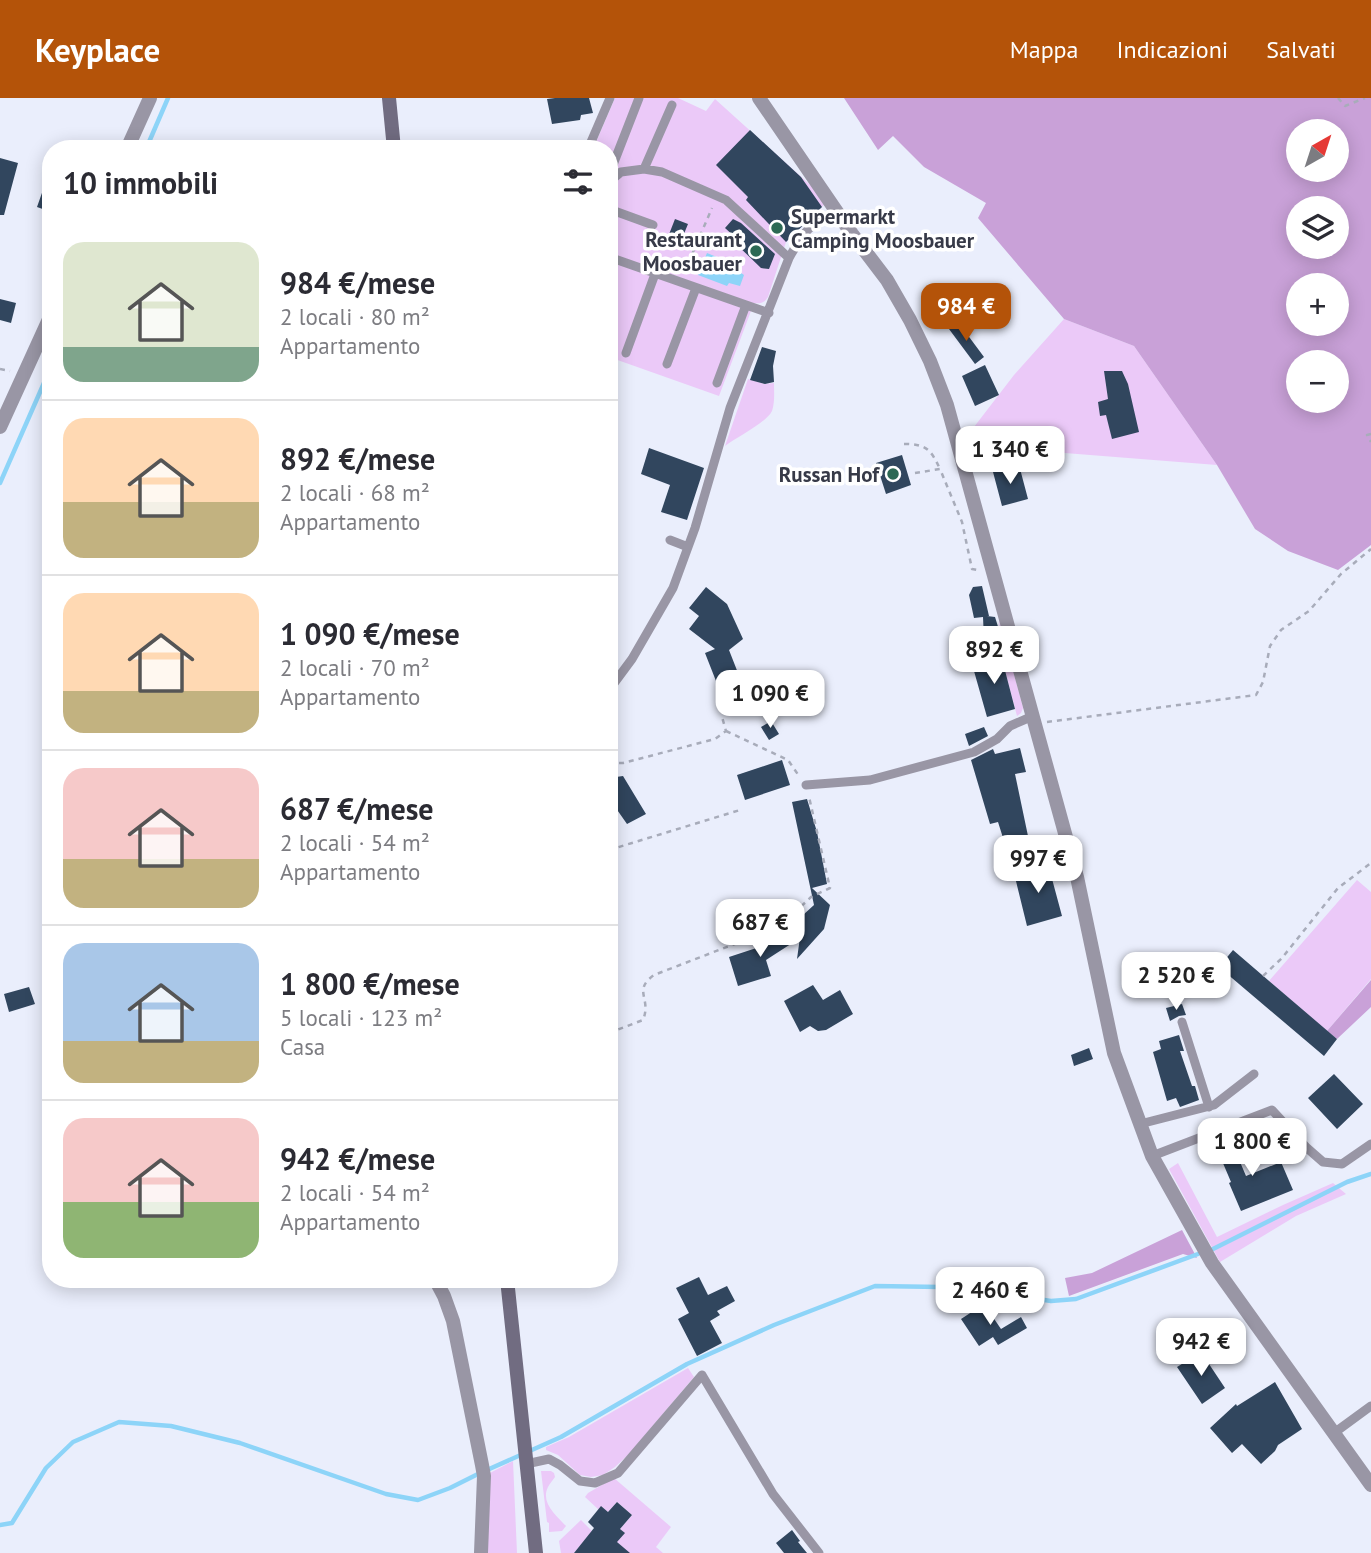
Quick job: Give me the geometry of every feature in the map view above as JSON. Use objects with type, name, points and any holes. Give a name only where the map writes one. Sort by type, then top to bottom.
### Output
[{"type":"main road","points":[[389,98],[393,140]]},
{"type":"main road","points":[[507,1288],[536,1553]]},
{"type":"street","points":[[131,140],[150,98]]},
{"type":"street","points":[[758,98],[887,280],[930,361],[947,405],[1077,877],[1114,1053],[1152,1156],[1212,1263],[1371,1485]]},
{"type":"street","points":[[0,427],[42,335]]},
{"type":"street","points":[[440,1288],[453,1321],[483,1471],[481,1553]]},
{"type":"lane","points":[[591,140],[610,98]]},
{"type":"lane","points":[[618,152],[639,98]]},
{"type":"lane","points":[[644,169],[672,104]]},
{"type":"lane","points":[[618,174],[644,169],[662,172],[726,200],[789,258]]},
{"type":"lane","points":[[618,678],[673,588],[730,408],[789,258],[800,236],[814,222],[837,210]]},
{"type":"lane","points":[[618,212],[653,225]]},
{"type":"lane","points":[[618,261],[769,313]]},
{"type":"lane","points":[[626,353],[654,274]]},
{"type":"lane","points":[[667,364],[696,288]]},
{"type":"lane","points":[[717,383],[746,305]]},
{"type":"lane","points":[[670,540],[688,547]]},
{"type":"lane","points":[[806,785],[870,780],[974,752],[998,739],[1010,726],[1034,720]]},
{"type":"lane","points":[[1182,1022],[1209,1107]]},
{"type":"lane","points":[[1140,1124],[1214,1105],[1254,1074]]},
{"type":"lane","points":[[1152,1156],[1272,1110],[1323,1162],[1342,1164],[1371,1144]]},
{"type":"lane","points":[[526,1455],[549,1459],[580,1481],[595,1483],[618,1473],[702,1375],[773,1494],[819,1553]]},
{"type":"lane","points":[[1334,1433],[1371,1406]]},
{"type":"path","points":[[1338,98],[1346,106],[1366,98]]},
{"type":"path","points":[[680,282],[713,205],[726,200]]},
{"type":"path","points":[[1371,433],[1367,435],[1371,442]]},
{"type":"path","points":[[904,444],[919,444],[932,453],[962,522],[972,569],[978,570],[989,563]]},
{"type":"path","points":[[915,473],[940,469]]},
{"type":"path","points":[[1034,720],[1256,695],[1263,682],[1270,646],[1281,630],[1309,611],[1341,574],[1371,549]]},
{"type":"path","points":[[618,1030],[643,1020],[647,1010],[643,990],[646,981],[654,975],[763,933],[786,921],[811,897],[830,888],[806,785],[788,760],[726,731],[722,717]]},
{"type":"path","points":[[618,763],[715,739],[726,731]]},
{"type":"path","points":[[618,847],[740,810]]},
{"type":"path","points":[[1263,976],[1282,957],[1338,888],[1371,863]]},
{"type":"shaded area","points":[[615,98],[678,98],[706,111],[715,99],[828,201],[786,242],[768,297],[762,303],[754,303],[719,396],[618,360],[618,140],[597,140]]},
{"type":"shaded area","points":[[844,98],[1371,98],[1371,545],[1338,570],[1288,551],[1255,529],[1217,465],[1134,346],[1064,319],[978,218],[986,203],[924,167],[893,136],[878,150]]},
{"type":"shaded area","points":[[1064,319],[1134,346],[1217,465],[1052,452],[1053,444],[1018,438],[976,443],[974,427],[1014,375]]},
{"type":"shaded area","points":[[748,379],[765,384],[774,383],[772,411],[758,425],[725,446]]},
{"type":"shaded area","points":[[999,617],[1023,708],[1017,716],[1001,655]]},
{"type":"shaded area","points":[[1357,880],[1371,892],[1371,979],[1327,1031],[1269,981]]},
{"type":"shaded area","points":[[1371,980],[1371,1007],[1337,1039],[1327,1031]]},
{"type":"shaded area","points":[[1178,1163],[1217,1237],[1333,1183],[1346,1194],[1296,1216],[1220,1262],[1169,1169]]},
{"type":"shaded area","points":[[1182,1230],[1197,1258],[1183,1254],[1069,1296],[1065,1278],[1092,1273]]},
{"type":"shaded area","points":[[688,1368],[694,1377],[630,1453],[603,1475],[580,1475],[558,1455],[546,1450],[546,1447],[569,1437]]},
{"type":"shaded area","points":[[513,1461],[517,1553],[485,1553],[490,1473]]},
{"type":"shaded area","points":[[541,1471],[554,1473],[555,1477],[548,1487],[546,1498],[551,1509],[566,1526],[562,1531],[549,1532]]},
{"type":"shaded area","points":[[614,1478],[671,1527],[656,1547],[663,1553],[626,1553],[614,1539],[624,1533],[620,1529],[632,1515],[617,1502],[608,1512],[602,1507],[599,1510],[585,1497]]},
{"type":"shaded area","points":[[581,1520],[592,1531],[574,1553],[561,1553],[559,1541]]},
{"type":"water","points":[[707,253],[734,264],[734,268],[744,275],[740,286],[729,283],[727,286],[698,275]]},
{"type":"building","points":[[589,98],[593,113],[581,115],[580,120],[552,124],[547,99]]},
{"type":"building","points":[[750,130],[801,177],[822,207],[786,242],[746,200],[748,197],[716,165]]},
{"type":"building","points":[[0,158],[18,163],[4,215],[0,215]]},
{"type":"building","points":[[42,193],[42,209],[37,207]]},
{"type":"building","points":[[675,219],[688,224],[679,246],[666,242]]},
{"type":"building","name":"Restaurant Moosbauer","points":[[733,219],[775,254],[769,269],[761,268],[733,241],[736,238],[725,228]]},
{"type":"building","points":[[0,299],[16,303],[11,323],[0,320]]},
{"type":"building","points":[[958,322],[984,357],[975,364],[949,329]]},
{"type":"building","points":[[762,347],[776,351],[774,382],[765,384],[750,380]]},
{"type":"building","points":[[985,365],[999,395],[975,406],[962,376]]},
{"type":"building","points":[[1104,371],[1122,371],[1128,384],[1139,432],[1112,439],[1106,415],[1100,416],[1098,402],[1108,399]]},
{"type":"building","points":[[649,448],[704,468],[687,520],[661,512],[670,485],[641,474]]},
{"type":"building","name":"Russan Hof","points":[[902,455],[911,485],[886,494],[876,463]]},
{"type":"building","points":[[1019,465],[1028,499],[1002,506],[993,472]]},
{"type":"building","points":[[982,586],[987,616],[995,617],[1000,641],[984,640],[983,617],[974,618],[969,595],[973,587]]},
{"type":"building","points":[[706,587],[727,604],[743,639],[729,650],[738,673],[716,681],[705,653],[715,649],[689,629],[699,616],[689,608]]},
{"type":"building","points":[[1001,655],[1015,709],[987,717],[972,664]]},
{"type":"building","points":[[771,721],[779,734],[769,740],[761,727]]},
{"type":"building","points":[[984,727],[988,736],[969,746],[965,734]]},
{"type":"building","points":[[1020,748],[1026,772],[1015,774],[1028,836],[1004,841],[998,822],[990,824],[971,760],[993,749],[995,754]]},
{"type":"building","points":[[782,760],[790,785],[745,800],[737,775]]},
{"type":"building","points":[[623,776],[646,814],[627,824],[618,811],[618,777]]},
{"type":"building","points":[[807,799],[817,832],[827,884],[812,888],[830,905],[824,929],[797,959],[803,915],[814,905],[792,802]]},
{"type":"building","points":[[1048,864],[1062,916],[1027,926],[1014,873]]},
{"type":"building","points":[[786,929],[794,935],[798,934],[800,938],[766,960],[771,976],[738,986],[729,957],[772,943],[769,938]]},
{"type":"building","points":[[1233,950],[1337,1039],[1324,1056],[1219,967]]},
{"type":"building","points":[[813,985],[823,1000],[840,990],[853,1014],[826,1030],[818,1031],[810,1026],[800,1032],[784,1001]]},
{"type":"building","points":[[29,987],[35,1004],[9,1012],[4,994]]},
{"type":"building","points":[[1182,1004],[1186,1015],[1170,1021],[1166,1008]]},
{"type":"building","points":[[1179,1035],[1184,1051],[1180,1051],[1199,1100],[1180,1107],[1176,1098],[1167,1101],[1153,1052],[1161,1049],[1159,1041]]},
{"type":"building","points":[[1089,1048],[1093,1059],[1074,1066],[1071,1055]]},
{"type":"building","points":[[1334,1074],[1363,1104],[1337,1129],[1308,1098]]},
{"type":"building","points":[[1229,1136],[1246,1176],[1281,1162],[1293,1190],[1241,1211],[1214,1142]]},
{"type":"building","points":[[699,1277],[708,1295],[727,1286],[735,1301],[717,1311],[720,1315],[710,1321],[722,1343],[697,1356],[678,1319],[689,1313],[676,1288]]},
{"type":"building","points":[[984,1304],[1001,1329],[1021,1317],[1027,1328],[998,1345],[993,1337],[979,1346],[961,1319]]},
{"type":"building","points":[[1201,1352],[1225,1388],[1202,1404],[1177,1367]]},
{"type":"building","points":[[1275,1382],[1302,1429],[1278,1445],[1261,1464],[1242,1444],[1232,1453],[1210,1428],[1236,1404],[1237,1406]]},
{"type":"building","points":[[617,1502],[632,1515],[620,1529],[625,1533],[617,1542],[630,1553],[574,1553],[594,1528],[588,1522],[601,1506],[608,1512]]},
{"type":"building","points":[[792,1530],[807,1553],[784,1553],[776,1543]]},
{"type":"waterway","points":[[150,140],[168,98]]},
{"type":"waterway","points":[[0,483],[42,387]]},
{"type":"waterway","points":[[1213,1249],[1347,1182],[1371,1174]]},
{"type":"waterway","points":[[0,1525],[12,1523],[46,1468],[73,1442],[119,1422],[171,1426],[240,1443],[386,1494],[418,1500],[561,1437],[687,1364],[774,1325],[875,1286],[941,1287],[1051,1301],[1076,1299],[1198,1254]]},
{"type":"place","name":"Supermarkt Camping Moosbauer","points":[[777,228]]},
{"type":"place","name":"Restaurant Moosbauer","points":[[756,251]]},
{"type":"place","name":"Russan Hof","points":[[893,474]]}]
